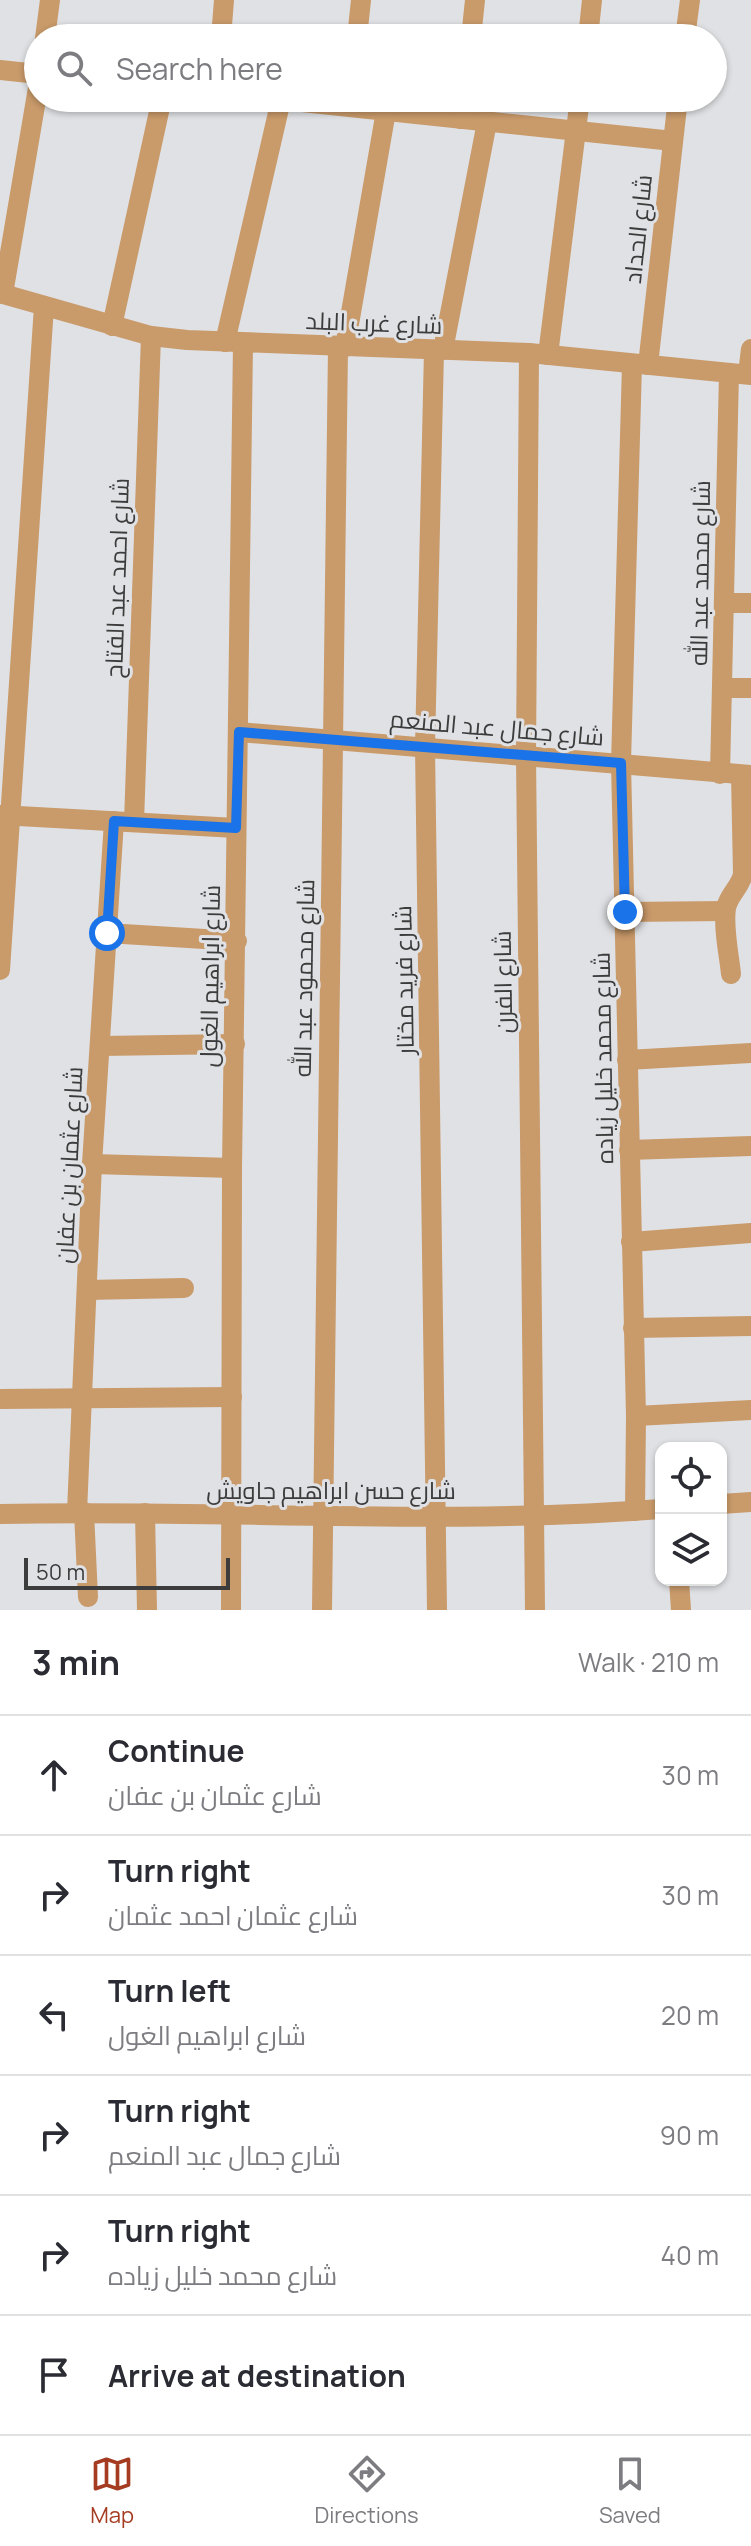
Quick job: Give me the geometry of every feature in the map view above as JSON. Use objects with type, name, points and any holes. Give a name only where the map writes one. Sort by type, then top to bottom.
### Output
[{"type":"street","points":[[47,24],[50,0]]},
{"type":"street","points":[[222,24],[224,0]]},
{"type":"street","points":[[358,24],[361,0]]},
{"type":"street","points":[[472,24],[475,0]]},
{"type":"street","points":[[589,24],[592,0]]},
{"type":"street","points":[[687,24],[690,0]]},
{"type":"street","points":[[0,70],[24,73]]},
{"type":"street","points":[[1,293],[34,112]]},
{"type":"street","points":[[112,326],[159,112]]},
{"type":"street","name":"شارع ابراهيم الغول","points":[[231,1610],[232,1168],[239,732],[234,342],[270,112]]},
{"type":"street","name":"شارع محمود عبد الله","points":[[322,1610],[332,740],[341,347],[386,112]]},
{"type":"street","points":[[395,112],[673,141]]},
{"type":"street","points":[[461,119],[462,112]]},
{"type":"street","name":"شارع الفرن","points":[[535,1610],[526,755],[538,354],[578,112]]},
{"type":"street","name":"شارع الحداد","points":[[640,365],[676,112]]},
{"type":"street","name":"شارع فريد مختار","points":[[437,1610],[425,747],[438,350],[487,122]]},
{"type":"street","name":"شارع غرب البلد","points":[[1,293],[151,336],[538,354],[743,374]]},
{"type":"street","points":[[0,970],[5,816],[44,306]]},
{"type":"street","name":"شارع احمد عبد الفتاح","points":[[124,822],[151,336]]},
{"type":"street","name":"شارع محمد عبد الله","points":[[720,774],[724,603],[743,374],[751,349]]},
{"type":"street","name":"شارع محمد خليل زياده","points":[[635,1511],[636,1416],[621,763],[640,365]]},
{"type":"street","points":[[724,603],[751,603]]},
{"type":"street","points":[[722,688],[751,688]]},
{"type":"street","name":"شارع جمال عبد المنعم","points":[[239,732],[746,775]]},
{"type":"street","points":[[731,974],[725,911],[743,874],[746,775]]},
{"type":"street","points":[[5,816],[236,828]]},
{"type":"street","name":"شارع عثمان بن عفان","points":[[88,1597],[80,1512],[92,1164],[107,933],[124,822]]},
{"type":"street","points":[[625,912],[725,911]]},
{"type":"street","points":[[107,933],[237,941]]},
{"type":"street","points":[[101,1046],[235,1044]]},
{"type":"street","points":[[627,1060],[751,1053]]},
{"type":"street","points":[[629,1150],[751,1146]]},
{"type":"street","points":[[92,1164],[232,1168]]},
{"type":"street","points":[[631,1242],[751,1233]]},
{"type":"street","points":[[87,1290],[184,1288]]},
{"type":"street","points":[[633,1328],[751,1326]]},
{"type":"street","points":[[0,1399],[232,1397]]},
{"type":"street","points":[[636,1416],[751,1410]]},
{"type":"street","points":[[727,1504],[751,1502]]},
{"type":"street","name":"شارع حسن ابراهيم جاويش","points":[[0,1514],[436,1515],[655,1509]]},
{"type":"street","points":[[145,1513],[147,1610]]},
{"type":"street","points":[[679,1586],[681,1610]]},
{"type":"route","points":[[107,933],[114,821],[236,828],[239,732],[621,763],[625,912]]}]
